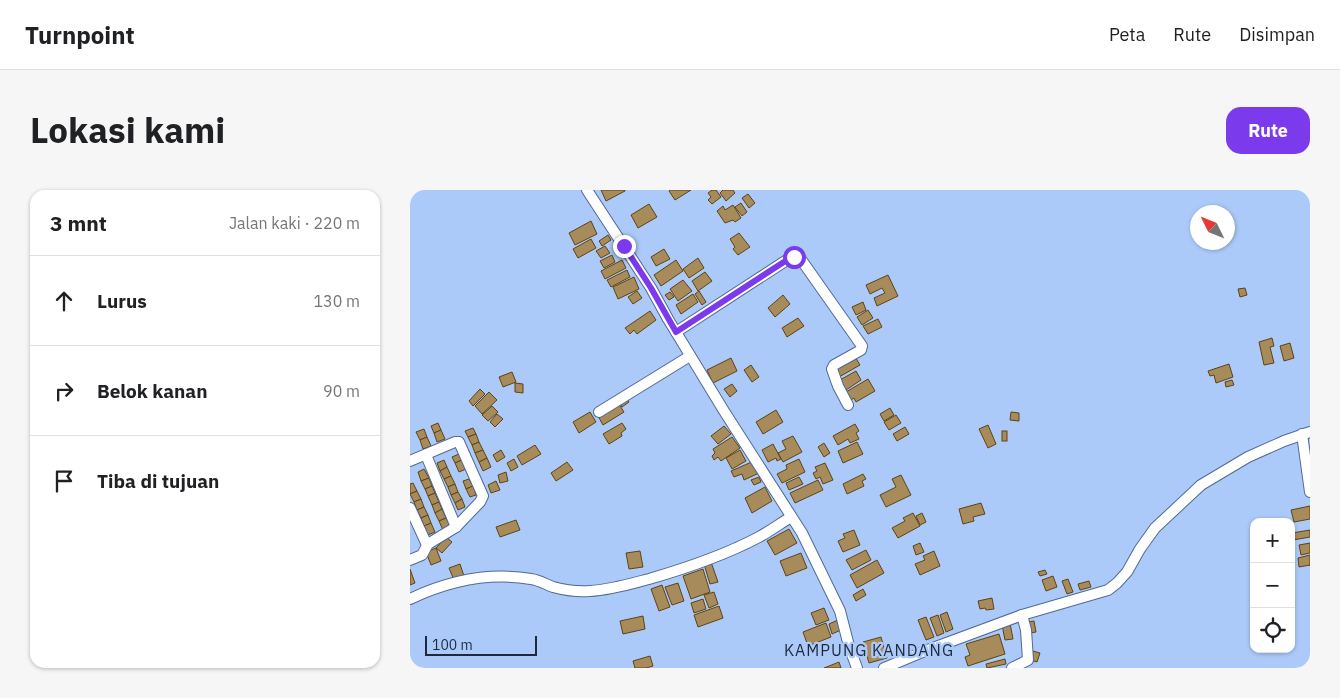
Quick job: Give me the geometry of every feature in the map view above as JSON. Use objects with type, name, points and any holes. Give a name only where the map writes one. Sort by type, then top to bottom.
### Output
[{"type":"street","points":[[587,190],[651,288],[690,356],[802,533],[840,612],[857,668]]},
{"type":"street","points":[[676,332],[790,258],[800,258],[862,346],[861,350],[834,365],[832,369],[848,405]]},
{"type":"street","points":[[600,412],[690,356]]},
{"type":"street","points":[[884,668],[1022,615],[1108,590],[1126,572],[1155,528],[1202,485],[1248,457],[1306,433],[1310,492]]},
{"type":"street","points":[[410,461],[459,442],[482,494],[480,502],[456,527],[427,545]]},
{"type":"street","points":[[426,454],[456,527]]},
{"type":"street","points":[[410,508],[427,545],[422,555],[410,560]]},
{"type":"street","points":[[410,599],[428,590],[456,582],[499,576],[533,579],[566,590],[590,591],[623,586],[664,574],[731,550],[760,536],[791,517]]},
{"type":"street","points":[[1012,668],[1028,660],[1026,630],[1022,615]]},
{"type":"building","points":[[601,190],[625,190],[625,191],[606,201]]},
{"type":"building","points":[[670,190],[691,190],[675,200]]},
{"type":"building","points":[[716,190],[721,197],[712,204],[708,200],[711,197],[708,193]]},
{"type":"building","points":[[723,190],[733,190],[735,193],[726,201],[720,193]]},
{"type":"building","points":[[748,194],[755,203],[749,208],[742,198]]},
{"type":"building","points":[[741,203],[747,212],[742,216],[735,207]]},
{"type":"building","points":[[649,204],[657,217],[638,228],[631,215]]},
{"type":"building","points":[[733,205],[741,218],[735,222],[733,220],[725,223],[717,211],[723,206],[725,210]]},
{"type":"building","points":[[591,221],[597,234],[575,245],[569,233]]},
{"type":"building","points":[[739,233],[750,247],[738,255],[733,249],[735,247],[730,239]]},
{"type":"building","points":[[608,235],[611,240],[602,246],[599,241]]},
{"type":"building","points":[[591,239],[596,248],[578,258],[573,249]]},
{"type":"building","points":[[605,246],[610,253],[601,258],[596,251]]},
{"type":"building","points":[[664,249],[670,259],[656,266],[651,257]]},
{"type":"building","points":[[612,255],[615,262],[604,268],[600,261]]},
{"type":"building","points":[[698,258],[704,268],[689,278],[683,269]]},
{"type":"building","points":[[622,260],[626,268],[605,279],[601,271]]},
{"type":"building","points":[[676,260],[683,271],[661,286],[654,275]]},
{"type":"building","points":[[627,270],[630,277],[611,287],[607,280]]},
{"type":"building","points":[[705,272],[712,281],[698,291],[692,281]]},
{"type":"building","points":[[888,275],[898,296],[877,306],[874,298],[885,293],[882,288],[870,294],[866,285]]},
{"type":"building","points":[[634,277],[639,289],[618,299],[613,287]]},
{"type":"building","points":[[683,280],[692,291],[678,301],[670,289]]},
{"type":"building","points":[[1245,288],[1247,295],[1240,297],[1238,289]]},
{"type":"building","points":[[637,291],[642,298],[633,304],[628,297]]},
{"type":"building","points":[[699,291],[706,302],[702,305],[695,294]]},
{"type":"building","points":[[670,292],[674,297],[669,300],[665,295]]},
{"type":"building","points":[[693,294],[698,302],[681,314],[676,305]]},
{"type":"building","points":[[783,295],[790,304],[775,317],[768,308]]},
{"type":"building","points":[[863,302],[866,310],[856,315],[852,307]]},
{"type":"building","points":[[868,310],[873,318],[862,325],[857,317]]},
{"type":"building","points":[[650,311],[656,320],[637,334],[634,330],[630,334],[625,328]]},
{"type":"building","points":[[798,318],[804,326],[787,337],[782,328]]},
{"type":"building","points":[[878,319],[882,327],[868,334],[863,326]]},
{"type":"building","points":[[1272,338],[1274,346],[1270,347],[1274,363],[1264,365],[1259,342]]},
{"type":"building","points":[[1290,343],[1294,358],[1284,361],[1280,346]]},
{"type":"building","points":[[854,355],[860,365],[839,377],[833,368]]},
{"type":"building","points":[[731,358],[737,371],[713,383],[707,370]]},
{"type":"building","points":[[1229,364],[1233,377],[1216,383],[1214,375],[1210,376],[1208,371]]},
{"type":"building","points":[[751,365],[759,377],[752,382],[744,370]]},
{"type":"building","points":[[856,371],[861,380],[846,390],[840,380]]},
{"type":"building","points":[[512,372],[516,382],[503,387],[499,377]]},
{"type":"building","points":[[868,379],[875,391],[856,402],[854,398],[851,400],[846,392]]},
{"type":"building","points":[[1232,380],[1234,385],[1226,387],[1225,382]]},
{"type":"building","points":[[515,383],[523,384],[523,393],[515,392]]},
{"type":"building","points":[[732,384],[737,391],[730,397],[724,389]]},
{"type":"building","points":[[480,389],[485,394],[473,406],[469,401]]},
{"type":"building","points":[[489,392],[497,400],[482,414],[475,406]]},
{"type":"building","points":[[626,398],[629,402],[622,407],[619,402]]},
{"type":"building","points":[[618,403],[624,412],[603,425],[598,416]]},
{"type":"building","points":[[492,406],[498,412],[488,421],[482,415]]},
{"type":"building","points":[[890,408],[894,415],[884,421],[880,414]]},
{"type":"building","points":[[776,410],[783,422],[763,434],[756,422]]},
{"type":"building","points":[[590,412],[596,422],[579,433],[573,422]]},
{"type":"building","points":[[1011,412],[1019,413],[1019,421],[1010,420]]},
{"type":"building","points":[[497,414],[503,419],[495,427],[490,422]]},
{"type":"building","points":[[896,415],[901,423],[889,430],[884,422]]},
{"type":"building","points":[[438,423],[441,430],[434,433],[431,426]]},
{"type":"building","points":[[622,423],[626,429],[621,433],[622,436],[609,444],[603,434]]},
{"type":"building","points":[[855,424],[859,431],[856,433],[859,439],[850,443],[848,439],[838,445],[833,436]]},
{"type":"building","points":[[988,425],[996,444],[988,448],[979,429]]},
{"type":"building","points":[[724,426],[731,434],[718,444],[711,436]]},
{"type":"building","points":[[905,427],[909,434],[897,441],[893,434]]},
{"type":"building","points":[[473,428],[476,434],[468,437],[465,431]]},
{"type":"building","points":[[424,429],[427,437],[420,440],[416,432]]},
{"type":"building","points":[[441,430],[445,439],[437,442],[434,433]]},
{"type":"building","points":[[1002,431],[1007,431],[1007,441],[1002,441]]},
{"type":"building","points":[[476,434],[479,442],[472,445],[468,437]]},
{"type":"building","points":[[793,436],[802,452],[783,462],[778,453],[786,449],[782,441]]},
{"type":"building","points":[[427,437],[431,446],[423,449],[420,440]]},
{"type":"building","points":[[732,437],[740,448],[721,461],[718,457],[714,460],[712,456],[715,453],[713,449]]},
{"type":"building","points":[[479,442],[483,450],[475,453],[472,445]]},
{"type":"building","points":[[857,442],[863,454],[843,463],[838,451]]},
{"type":"building","points":[[824,443],[830,453],[824,457],[818,447]]},
{"type":"building","points":[[773,444],[781,459],[777,461],[776,458],[768,462],[762,450]]},
{"type":"building","points":[[535,445],[541,454],[522,465],[517,456]]},
{"type":"building","points":[[483,450],[487,458],[479,462],[475,453]]},
{"type":"building","points":[[501,450],[505,457],[497,462],[493,455]]},
{"type":"building","points":[[740,450],[746,461],[732,469],[726,458]]},
{"type":"building","points":[[459,454],[462,460],[455,463],[452,457]]},
{"type":"building","points":[[487,458],[491,467],[483,471],[479,462]]},
{"type":"building","points":[[514,459],[518,467],[511,471],[507,463]]},
{"type":"building","points":[[799,459],[805,472],[782,483],[777,474],[787,469],[786,465]]},
{"type":"building","points":[[444,460],[447,467],[440,471],[437,463]]},
{"type":"building","points":[[462,460],[466,469],[459,472],[455,463]]},
{"type":"building","points":[[754,461],[759,473],[744,480],[742,474],[734,477],[731,471]]},
{"type":"building","points":[[567,462],[573,470],[556,481],[551,473]]},
{"type":"building","points":[[825,463],[833,480],[823,484],[820,477],[816,479],[813,473],[817,471],[815,467]]},
{"type":"building","points":[[447,467],[451,476],[444,479],[440,471]]},
{"type":"building","points":[[424,469],[429,478],[421,481],[418,472]]},
{"type":"building","points":[[506,472],[508,481],[500,483],[498,475]]},
{"type":"building","points":[[863,474],[866,479],[862,481],[864,486],[847,494],[843,484]]},
{"type":"building","points":[[901,475],[911,495],[886,507],[880,495],[896,487],[892,479]]},
{"type":"building","points":[[451,476],[455,484],[448,487],[444,479]]},
{"type":"building","points":[[759,477],[761,482],[754,485],[751,480]]},
{"type":"building","points":[[799,477],[803,484],[789,490],[786,483]]},
{"type":"building","points":[[429,478],[432,486],[425,489],[421,481]]},
{"type":"building","points":[[469,479],[473,486],[466,489],[463,481]]},
{"type":"building","points":[[818,480],[823,490],[795,503],[790,493]]},
{"type":"building","points":[[496,481],[500,490],[491,493],[488,485]]},
{"type":"building","points":[[413,483],[417,491],[410,494],[410,484]]},
{"type":"building","points":[[455,484],[458,492],[451,495],[448,487]]},
{"type":"building","points":[[432,486],[435,493],[428,496],[425,489]]},
{"type":"building","points":[[473,486],[476,495],[470,497],[466,489]]},
{"type":"building","points":[[765,487],[772,501],[752,513],[745,498]]},
{"type":"building","points":[[417,491],[421,499],[414,502],[410,494]]},
{"type":"building","points":[[458,492],[462,499],[455,503],[451,495]]},
{"type":"building","points":[[435,493],[439,502],[432,505],[428,496]]},
{"type":"building","points":[[421,499],[424,507],[417,510],[414,502]]},
{"type":"building","points":[[462,499],[465,507],[458,510],[455,503]]},
{"type":"building","points":[[439,502],[442,509],[435,513],[432,505]]},
{"type":"building","points":[[981,503],[985,514],[973,517],[974,521],[963,524],[959,509]]},
{"type":"building","points":[[1310,506],[1310,519],[1295,522],[1291,510]]},
{"type":"building","points":[[424,507],[428,515],[421,518],[417,510]]},
{"type":"building","points":[[442,509],[446,518],[439,521],[435,513]]},
{"type":"building","points":[[913,513],[920,526],[898,538],[892,528],[905,521],[903,518]]},
{"type":"building","points":[[922,513],[926,522],[920,525],[916,516]]},
{"type":"building","points":[[428,515],[431,523],[424,526],[421,518]]},
{"type":"building","points":[[446,518],[450,526],[443,530],[439,521]]},
{"type":"building","points":[[516,520],[520,530],[500,537],[496,527]]},
{"type":"building","points":[[431,523],[435,532],[428,535],[424,526]]},
{"type":"building","points":[[789,529],[797,543],[775,555],[767,541]]},
{"type":"building","points":[[854,530],[860,545],[843,552],[838,541],[845,538],[843,534]]},
{"type":"building","points":[[1310,530],[1310,537],[1295,540],[1295,532]]},
{"type":"building","points":[[446,537],[452,542],[442,553],[436,548]]},
{"type":"building","points":[[920,543],[924,552],[916,555],[913,546]]},
{"type":"building","points":[[1310,543],[1310,553],[1301,555],[1299,545]]},
{"type":"building","points":[[436,548],[441,561],[431,565],[426,552]]},
{"type":"building","points":[[866,550],[871,560],[852,570],[846,560]]},
{"type":"building","points":[[640,551],[643,567],[629,569],[626,553]]},
{"type":"building","points":[[934,551],[940,566],[920,575],[915,564],[925,560],[923,556]]},
{"type":"building","points":[[801,553],[807,568],[786,576],[780,561]]},
{"type":"building","points":[[1310,555],[1310,565],[1299,567],[1298,558]]},
{"type":"building","points":[[877,560],[884,573],[857,588],[850,575]]},
{"type":"building","points":[[711,562],[718,582],[710,584],[704,564]]},
{"type":"building","points":[[460,564],[464,576],[454,580],[449,568]]},
{"type":"building","points":[[410,569],[415,583],[410,585]]},
{"type":"building","points":[[703,569],[710,592],[691,599],[683,576]]},
{"type":"building","points":[[1045,570],[1047,574],[1040,576],[1038,572]]},
{"type":"building","points":[[1053,576],[1057,587],[1046,591],[1042,580]]},
{"type":"building","points":[[1068,579],[1073,592],[1067,594],[1062,581]]},
{"type":"building","points":[[1089,581],[1091,587],[1080,590],[1078,584]]},
{"type":"building","points":[[678,583],[684,601],[672,605],[665,587]]},
{"type":"building","points":[[662,585],[670,607],[659,611],[651,589]]},
{"type":"building","points":[[863,589],[866,595],[856,601],[853,595]]},
{"type":"building","points":[[714,592],[718,604],[709,608],[704,595]]},
{"type":"building","points":[[992,598],[994,609],[980,609],[978,601]]},
{"type":"building","points":[[703,599],[706,609],[694,613],[691,603]]},
{"type":"building","points":[[719,606],[723,618],[698,627],[694,615]]},
{"type":"building","points":[[824,608],[829,620],[816,625],[811,613]]},
{"type":"building","points":[[947,612],[953,629],[946,632],[940,615]]},
{"type":"building","points":[[938,615],[944,633],[937,636],[930,618]]},
{"type":"building","points":[[643,616],[645,629],[623,634],[620,621]]},
{"type":"building","points":[[926,617],[934,637],[926,640],[918,620]]},
{"type":"building","points":[[838,620],[841,630],[832,634],[829,624]]},
{"type":"building","points":[[1034,621],[1036,632],[1030,633],[1028,622]]},
{"type":"building","points":[[826,623],[831,637],[808,646],[803,632]]},
{"type":"building","points":[[1010,623],[1013,639],[1005,640],[1002,625]]},
{"type":"building","points":[[999,634],[1005,654],[968,666],[965,657],[970,655],[966,644]]},
{"type":"building","points":[[881,637],[887,658],[869,663],[863,642]]},
{"type":"building","points":[[947,646],[949,652],[938,656],[936,650]]},
{"type":"building","points":[[1033,651],[1040,653],[1037,662],[1031,660]]},
{"type":"building","points":[[650,656],[653,666],[635,668],[633,661]]},
{"type":"building","points":[[1005,659],[1006,664],[987,668],[986,664]]},
{"type":"building","points":[[839,662],[841,668],[824,668]]},
{"type":"district","name":"KAMPUNG KANDANG","points":[[869,650]]},
{"type":"route","points":[[624,246],[676,332],[794,257]]}]
